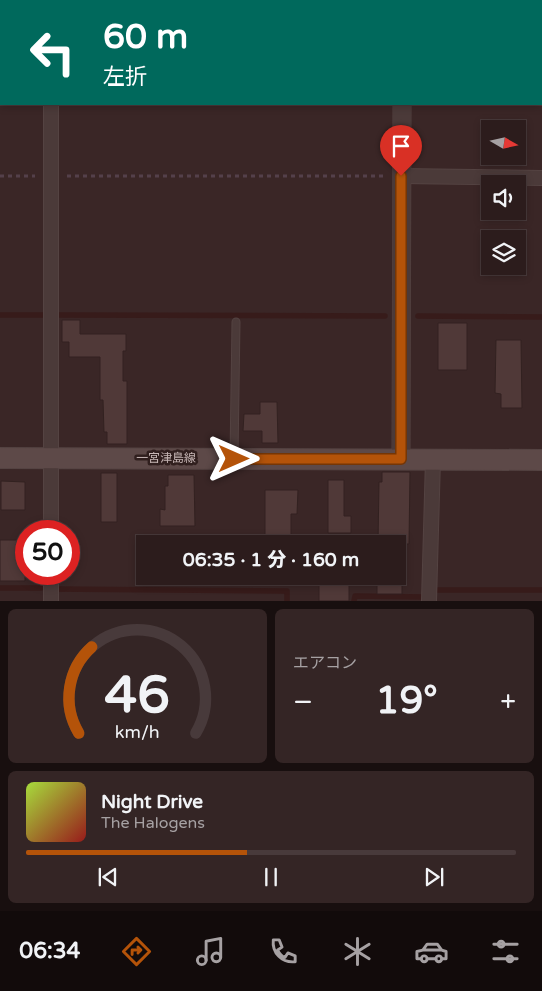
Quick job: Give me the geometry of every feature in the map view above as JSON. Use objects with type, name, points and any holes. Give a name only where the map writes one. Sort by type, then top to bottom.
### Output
[{"type":"main road","name":"一宮津島線","points":[[0,458],[542,460]]},
{"type":"street","points":[[51,105],[51,520]]},
{"type":"street","points":[[401,459],[402,105]]},
{"type":"street","points":[[401,176],[542,178]]},
{"type":"street","points":[[429,601],[433,460]]},
{"type":"street","points":[[51,585],[51,601]]},
{"type":"lane","points":[[234,459],[236,322]]},
{"type":"path","points":[[0,176],[401,176]]},
{"type":"building","points":[[62,320],[80,320],[80,334],[126,334],[126,351],[123,351],[123,381],[127,381],[127,444],[107,444],[107,432],[104,432],[103,400],[100,400],[100,357],[69,357],[69,342],[62,342]]},
{"type":"building","points":[[438,323],[467,323],[467,370],[438,370]]},
{"type":"building","points":[[496,340],[521,340],[522,408],[501,408],[501,394],[495,393]]},
{"type":"building","points":[[260,402],[277,402],[278,443],[262,443],[262,431],[243,431],[244,414],[260,414]]},
{"type":"building","points":[[382,472],[410,472],[409,544],[406,544],[406,535],[378,535],[379,482],[382,482]]},
{"type":"building","points":[[101,473],[117,473],[117,522],[101,522]]},
{"type":"building","points":[[168,475],[194,475],[195,526],[160,526],[160,509],[165,510],[165,486],[168,486]]},
{"type":"building","points":[[328,480],[344,480],[344,516],[351,516],[351,533],[328,533]]},
{"type":"building","points":[[1,481],[25,482],[25,510],[1,510]]},
{"type":"building","points":[[265,490],[298,490],[297,514],[291,514],[291,535],[265,535]]},
{"type":"building","points":[[0,540],[15,540],[15,581],[0,581]]},
{"type":"building","points":[[319,585],[349,585],[349,601],[319,601]]},
{"type":"building","points":[[377,585],[402,585],[402,594],[377,594]]},
{"type":"waterway","points":[[0,315],[43,315]]},
{"type":"waterway","points":[[59,315],[385,316]]},
{"type":"waterway","points":[[418,316],[542,317]]},
{"type":"waterway","points":[[0,588],[41,588]]},
{"type":"waterway","points":[[54,589],[287,591],[287,601]]},
{"type":"waterway","points":[[438,590],[542,590]]},
{"type":"waterway","points":[[354,601],[355,596],[423,597]]},
{"type":"route","points":[[234,459],[401,459],[401,176]]}]
